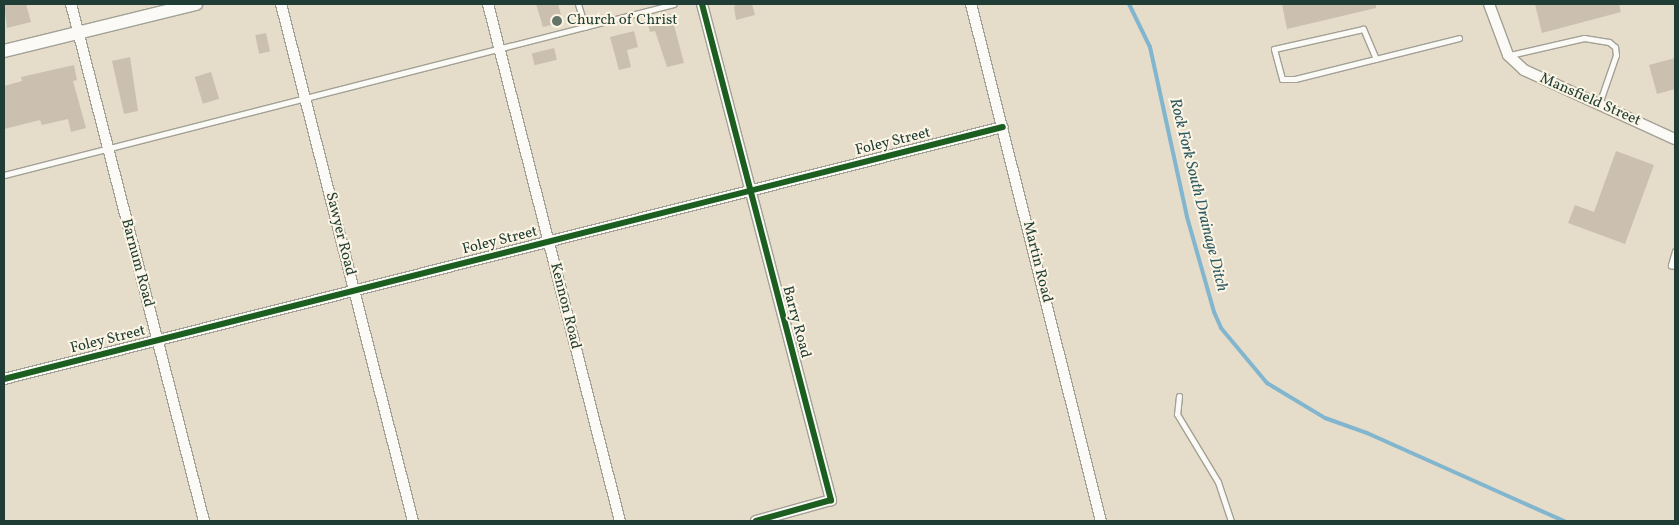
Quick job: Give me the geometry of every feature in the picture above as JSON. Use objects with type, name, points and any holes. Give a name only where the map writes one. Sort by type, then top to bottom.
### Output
[{"type":"street","name":"Barnum Road","points":[[71,4],[204,521]]},
{"type":"street","points":[[4,51],[196,4]]},
{"type":"street","name":"Sawyer Road","points":[[281,4],[413,521]]},
{"type":"street","name":"Kennon Road","points":[[488,4],[620,521]]},
{"type":"street","name":"Barry Road","points":[[702,4],[748,191],[831,500],[756,521]]},
{"type":"street","name":"Martin Road","points":[[971,4],[1102,521]]},
{"type":"street","points":[[1490,4],[1508,55]]},
{"type":"street","name":"Mansfield Street","points":[[1508,55],[1524,70],[1675,139]]},
{"type":"street","name":"Foley Street","points":[[4,379],[1003,127]]},
{"type":"lane","points":[[578,4],[585,28]]},
{"type":"lane","points":[[4,175],[500,50],[674,4]]},
{"type":"lane","points":[[1376,59],[1363,29],[1274,49],[1282,79],[1295,79],[1376,59],[1460,38]]},
{"type":"lane","points":[[1508,55],[1584,38],[1609,42],[1615,47],[1616,55],[1599,104]]},
{"type":"lane","points":[[1675,250],[1671,265],[1675,266]]},
{"type":"lane","points":[[1179,396],[1177,414],[1218,482],[1231,521]]},
{"type":"building","points":[[4,4],[26,4],[31,22],[7,28]]},
{"type":"building","points":[[536,4],[558,4],[563,22],[543,27]]},
{"type":"building","points":[[736,4],[752,4],[755,15],[736,20],[734,7]]},
{"type":"building","points":[[1282,4],[1376,4],[1376,8],[1287,29]]},
{"type":"building","points":[[1535,4],[1619,4],[1621,12],[1542,33]]},
{"type":"building","points":[[671,14],[684,63],[667,67],[655,31],[650,32],[647,21]]},
{"type":"building","points":[[634,31],[638,47],[627,50],[631,67],[619,70],[610,37]]},
{"type":"building","points":[[266,33],[270,52],[259,54],[255,35]]},
{"type":"building","points":[[554,48],[557,60],[535,65],[532,54]]},
{"type":"building","points":[[130,57],[138,111],[124,114],[112,61]]},
{"type":"building","points":[[1675,58],[1675,89],[1657,94],[1649,65]]},
{"type":"building","points":[[74,65],[77,80],[73,81],[86,128],[71,132],[68,119],[42,125],[40,120],[4,129],[4,86],[22,81],[21,77]]},
{"type":"building","points":[[211,72],[219,99],[203,104],[195,77]]},
{"type":"building","points":[[1616,151],[1654,165],[1625,244],[1568,223],[1575,205],[1594,212]]},
{"type":"waterway","name":"Rock Fork South Drainage Ditch","points":[[1129,4],[1150,47],[1187,217],[1214,312],[1221,328],[1267,383],[1325,418],[1367,433],[1564,521]]},
{"type":"cycle path","points":[[702,4],[831,500],[756,521]]},
{"type":"cycle path","points":[[4,379],[1003,127]]},
{"type":"place","name":"Church of Christ","points":[[557,21]]}]
